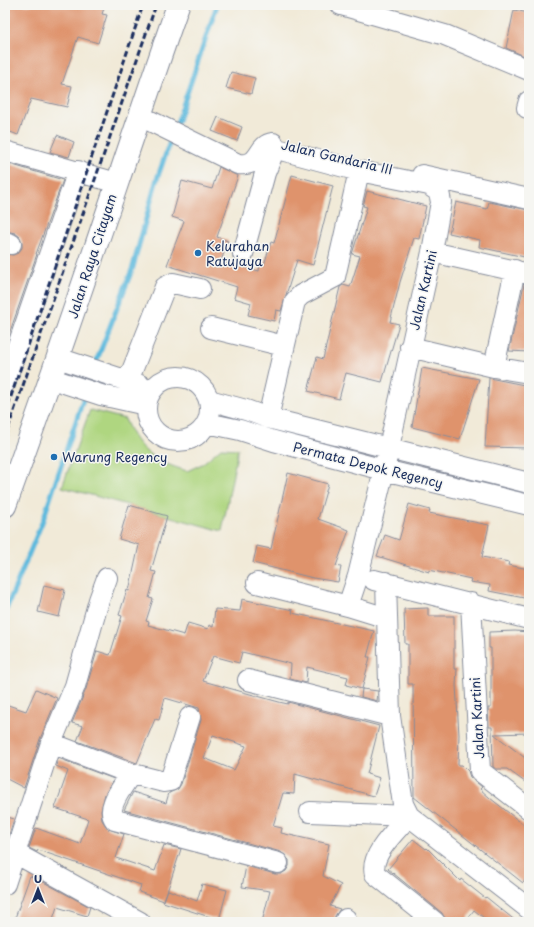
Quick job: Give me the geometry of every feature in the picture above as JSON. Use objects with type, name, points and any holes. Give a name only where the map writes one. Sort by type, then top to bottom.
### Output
[{"type":"main road","name":"Jalan Raya Citayam","points":[[5,506],[60,382],[116,183],[178,5]]},
{"type":"street","points":[[341,5],[445,35],[529,70]]},
{"type":"street","name":"Jalan Gandaria III","points":[[140,116],[238,164],[249,164],[254,162],[266,146],[275,142],[529,199]]},
{"type":"street","name":"Jalan Kartini","points":[[243,254],[265,173],[274,151],[281,150],[359,171],[429,185],[439,192],[441,202],[432,252],[378,497],[358,576]]},
{"type":"street","points":[[5,151],[116,183]]},
{"type":"street","points":[[5,383],[78,171]]},
{"type":"street","points":[[268,418],[294,301],[300,295],[335,278],[359,171]]},
{"type":"street","points":[[432,252],[522,272],[494,367]]},
{"type":"street","points":[[128,381],[165,287],[173,283],[200,289]]},
{"type":"street","points":[[211,328],[284,346]]},
{"type":"street","points":[[410,347],[494,367],[529,373]]},
{"type":"street","points":[[67,361],[128,381],[150,397]]},
{"type":"street","points":[[180,378],[190,380],[201,388],[209,400],[210,408],[207,422],[202,431],[194,437],[179,441],[164,438],[156,432],[150,424],[147,415],[150,397],[161,382],[180,378]]},
{"type":"street","points":[[60,382],[101,395],[150,397]]},
{"type":"street","name":"Permata Depok Regency","points":[[209,400],[246,410],[268,418],[529,483]]},
{"type":"street","name":"Permata Depok Regency","points":[[207,422],[384,470],[529,505]]},
{"type":"street","points":[[348,606],[358,576],[471,603],[529,620]]},
{"type":"street","points":[[5,884],[10,851],[51,743],[75,686],[99,600],[107,578]]},
{"type":"street","points":[[386,582],[390,716],[403,804],[409,816],[529,910]]},
{"type":"street","points":[[257,583],[348,606],[387,618]]},
{"type":"street","name":"Jalan Kartini","points":[[471,603],[480,771],[529,809]]},
{"type":"street","points":[[248,680],[390,716]]},
{"type":"street","points":[[51,743],[129,773],[164,782],[170,781],[190,717]]},
{"type":"street","points":[[129,773],[129,777],[111,808],[111,815],[114,820],[278,863]]},
{"type":"street","points":[[310,812],[409,816]]},
{"type":"street","points":[[409,816],[377,854],[373,867],[375,874],[435,922]]},
{"type":"street","points":[[10,851],[140,922]]},
{"type":"green space","points":[[90,410],[125,419],[136,439],[148,453],[156,459],[187,471],[202,464],[221,448],[238,449],[222,531],[62,487]]},
{"type":"building","points":[[5,5],[105,5],[102,14],[107,15],[98,43],[78,37],[62,84],[72,86],[67,107],[31,99],[18,135],[5,130]]},
{"type":"building","points":[[514,10],[529,13],[529,58],[506,48]]},
{"type":"building","points":[[231,72],[255,78],[251,94],[226,88]]},
{"type":"building","points":[[218,117],[242,127],[237,141],[212,131]]},
{"type":"building","points":[[57,135],[74,142],[69,157],[50,152]]},
{"type":"building","points":[[6,163],[63,180],[8,337],[5,337],[5,254],[13,255],[18,253],[22,248],[22,242],[20,237],[15,233],[5,231]]},
{"type":"building","points":[[219,167],[238,176],[217,237],[228,241],[221,261],[259,271],[260,264],[264,265],[271,242],[274,243],[292,175],[333,186],[313,265],[297,260],[281,311],[276,310],[274,321],[248,315],[251,303],[234,298],[237,287],[167,265],[184,221],[172,217],[182,181],[212,189]]},
{"type":"building","points":[[367,191],[426,206],[419,239],[414,238],[400,282],[390,322],[399,324],[382,382],[346,373],[339,399],[308,391],[317,357],[323,359],[340,287],[343,285],[350,287],[360,256],[352,254],[367,207],[363,206]]},
{"type":"building","points":[[456,202],[487,209],[489,202],[529,210],[529,258],[479,247],[480,240],[449,233]]},
{"type":"building","points":[[524,285],[529,285],[529,352],[509,351]]},
{"type":"building","points":[[422,368],[479,379],[460,439],[412,427]]},
{"type":"building","points":[[489,378],[529,386],[529,448],[485,447]]},
{"type":"building","points":[[288,473],[328,484],[318,519],[349,530],[336,566],[341,567],[338,582],[313,578],[253,563],[257,546],[271,549]]},
{"type":"building","points":[[409,504],[430,510],[429,513],[489,525],[482,557],[509,562],[508,565],[529,569],[529,599],[489,591],[490,585],[470,582],[471,579],[429,570],[429,572],[377,556],[385,535],[399,540]]},
{"type":"building","points":[[129,505],[167,516],[151,571],[156,572],[149,598],[153,599],[146,621],[149,622],[148,625],[184,635],[188,623],[208,629],[209,625],[213,627],[215,609],[240,611],[242,599],[293,610],[292,613],[374,631],[367,657],[370,657],[362,689],[346,685],[348,677],[307,667],[306,683],[290,679],[291,664],[242,652],[239,663],[213,656],[203,681],[279,702],[288,704],[288,702],[379,726],[367,774],[380,778],[374,796],[295,774],[294,794],[283,793],[273,826],[282,828],[281,833],[329,844],[323,876],[341,885],[330,906],[340,909],[335,916],[335,922],[262,922],[270,891],[242,887],[246,866],[275,874],[281,874],[286,871],[289,866],[289,860],[281,852],[124,810],[133,792],[166,803],[169,793],[178,789],[181,784],[201,720],[199,708],[165,698],[159,720],[155,719],[137,763],[77,741],[83,726],[72,723],[86,689],[97,651],[110,655],[122,616],[119,615],[127,590],[129,591],[139,545],[119,539]],"holes":[[[213,735],[246,746],[234,770],[204,758]]]},
{"type":"building","points":[[44,585],[65,590],[59,617],[38,612]]},
{"type":"building","points":[[428,608],[428,616],[454,616],[454,669],[457,669],[456,685],[459,735],[458,765],[462,765],[468,771],[470,777],[482,787],[480,789],[529,829],[529,875],[523,883],[414,797],[413,684],[408,684],[408,644],[405,644],[404,609]]},
{"type":"building","points":[[489,632],[529,632],[529,733],[494,734],[529,761],[529,785],[507,769],[496,769],[493,767],[492,727],[489,727],[488,708],[491,708],[491,648],[489,648]]},
{"type":"building","points":[[36,689],[57,698],[40,739],[24,788],[5,778],[5,704],[26,711]]},
{"type":"building","points":[[362,689],[378,691],[377,701],[361,697]]},
{"type":"building","points":[[58,758],[114,779],[105,794],[101,811],[102,820],[108,829],[124,834],[116,858],[155,871],[164,845],[181,849],[164,901],[139,892],[141,885],[38,850],[37,852],[29,848],[36,828],[80,844],[88,819],[55,808],[68,771],[56,766]]},
{"type":"building","points":[[5,816],[14,819],[8,838],[5,838]]},
{"type":"building","points":[[413,839],[426,849],[427,848],[460,881],[461,879],[517,922],[489,922],[474,910],[465,922],[446,922],[442,913],[388,869]]},
{"type":"building","points":[[30,876],[90,907],[87,916],[57,907],[52,922],[25,922],[15,918]]},
{"type":"building","points":[[202,884],[227,890],[219,920],[163,902],[168,890],[197,901]]},
{"type":"waterway","points":[[175,129],[217,5]]},
{"type":"waterway","points":[[95,365],[133,267],[156,182],[172,136]]},
{"type":"waterway","points":[[5,612],[43,520],[85,394]]},
{"type":"railway","points":[[5,414],[143,5]]},
{"type":"railway","points":[[5,437],[156,5]]},
{"type":"place","name":"Kelurahan Ratujaya","points":[[198,253]]},
{"type":"place","name":"Warung Regency","points":[[54,457]]}]
